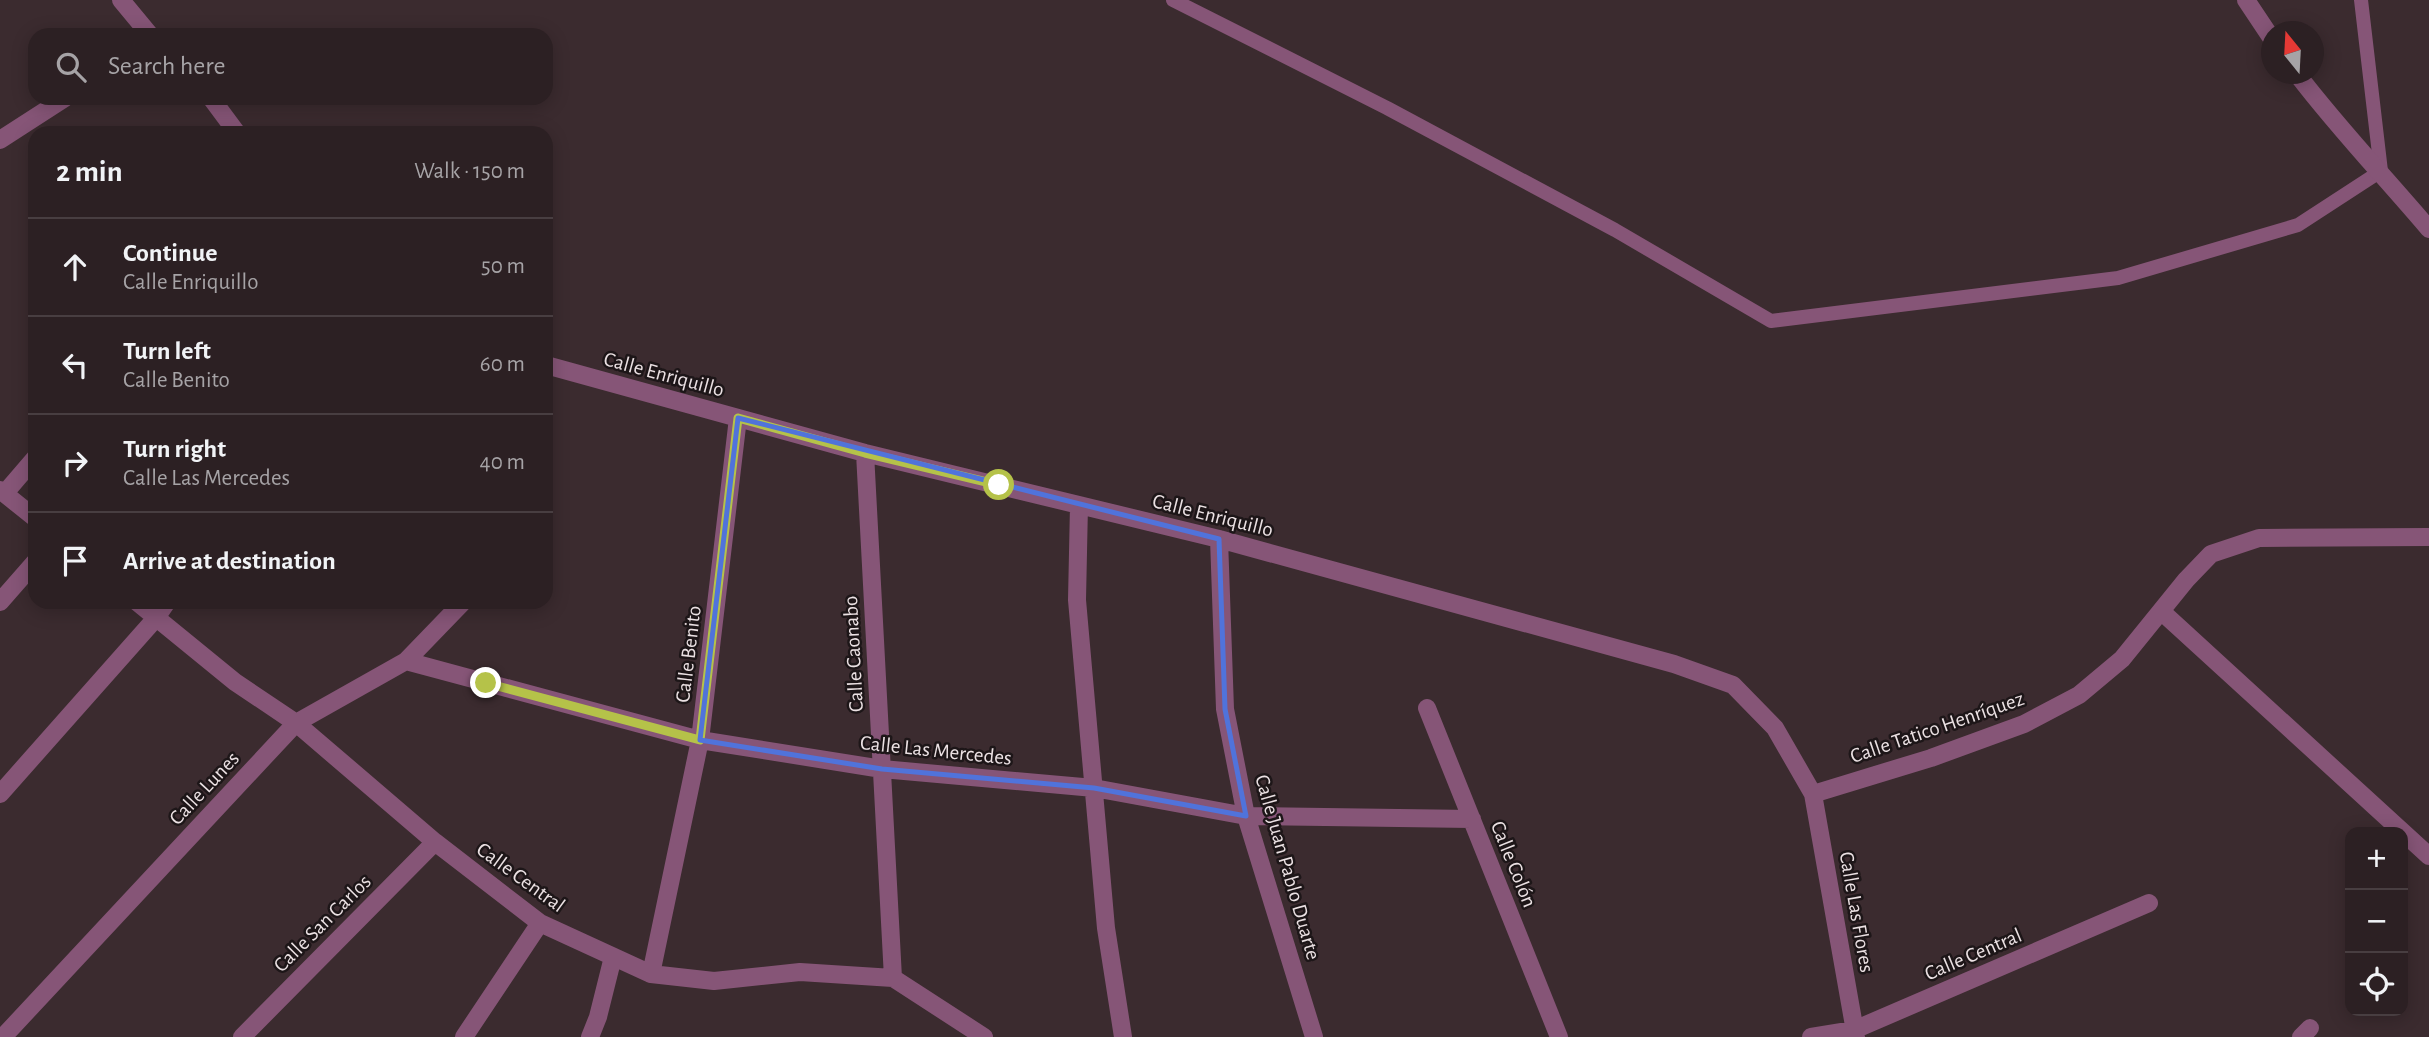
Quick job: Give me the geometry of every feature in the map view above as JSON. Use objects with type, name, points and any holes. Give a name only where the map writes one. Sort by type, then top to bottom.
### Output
[{"type":"street","points":[[121,0],[144,28]]},
{"type":"street","points":[[2246,0],[2261,22]]},
{"type":"street","points":[[2304,84],[2325,112],[2429,229]]},
{"type":"street","points":[[0,140],[54,105]]},
{"type":"street","points":[[216,105],[232,126]]},
{"type":"street","name":"Calle Enriquillo","points":[[553,367],[865,453],[1219,539],[1674,664],[1733,685],[1775,728],[1813,794]]},
{"type":"street","name":"Calle Benito","points":[[651,974],[700,740],[738,418]]},
{"type":"street","name":"Calle Caonabo","points":[[865,453],[893,978]]},
{"type":"street","points":[[28,465],[3,492],[28,512]]},
{"type":"street","points":[[1079,505],[1077,600],[1106,928],[1123,1037]]},
{"type":"street","name":"Calle Tatico Henríquez","points":[[1813,794],[1931,758],[2024,724],[2079,695],[2122,659],[2186,580],[2211,554],[2259,538],[2429,537]]},
{"type":"street","name":"Calle Juan Pablo Duarte","points":[[1219,539],[1225,709],[1246,816],[1314,1037]]},
{"type":"street","points":[[0,602],[28,570]]},
{"type":"street","name":"Calle Central","points":[[145,609],[235,682],[296,723],[435,842],[540,923],[651,974],[714,981],[800,972],[893,978],[984,1037]]},
{"type":"street","points":[[0,794],[162,609]]},
{"type":"street","name":"Calle Lunes","points":[[4,1037],[296,723],[406,662],[456,609]]},
{"type":"street","points":[[2161,611],[2429,856]]},
{"type":"street","name":"Calle Las Mercedes","points":[[406,662],[700,740],[882,769],[1094,788],[1246,816],[1472,819]]},
{"type":"street","name":"Calle Colón","points":[[1427,708],[1559,1037]]},
{"type":"street","name":"Calle Las Flores","points":[[1813,794],[1855,1034]]},
{"type":"street","name":"Calle San Carlos","points":[[242,1037],[435,842]]},
{"type":"street","name":"Calle Central","points":[[1811,1037],[1855,1034],[2149,903]]},
{"type":"street","points":[[464,1037],[540,923]]},
{"type":"street","points":[[590,1037],[598,1017],[613,957]]},
{"type":"lane","points":[[1173,0],[1387,108],[1603,223],[1771,321],[2118,278],[2298,225],[2381,172],[2361,0]]},
{"type":"highlighted area","points":[[738,418],[1219,539],[1225,709],[1246,816],[1094,788],[882,769],[700,740]]},
{"type":"route","points":[[486,683],[700,740],[738,418],[865,453],[999,485]]}]
